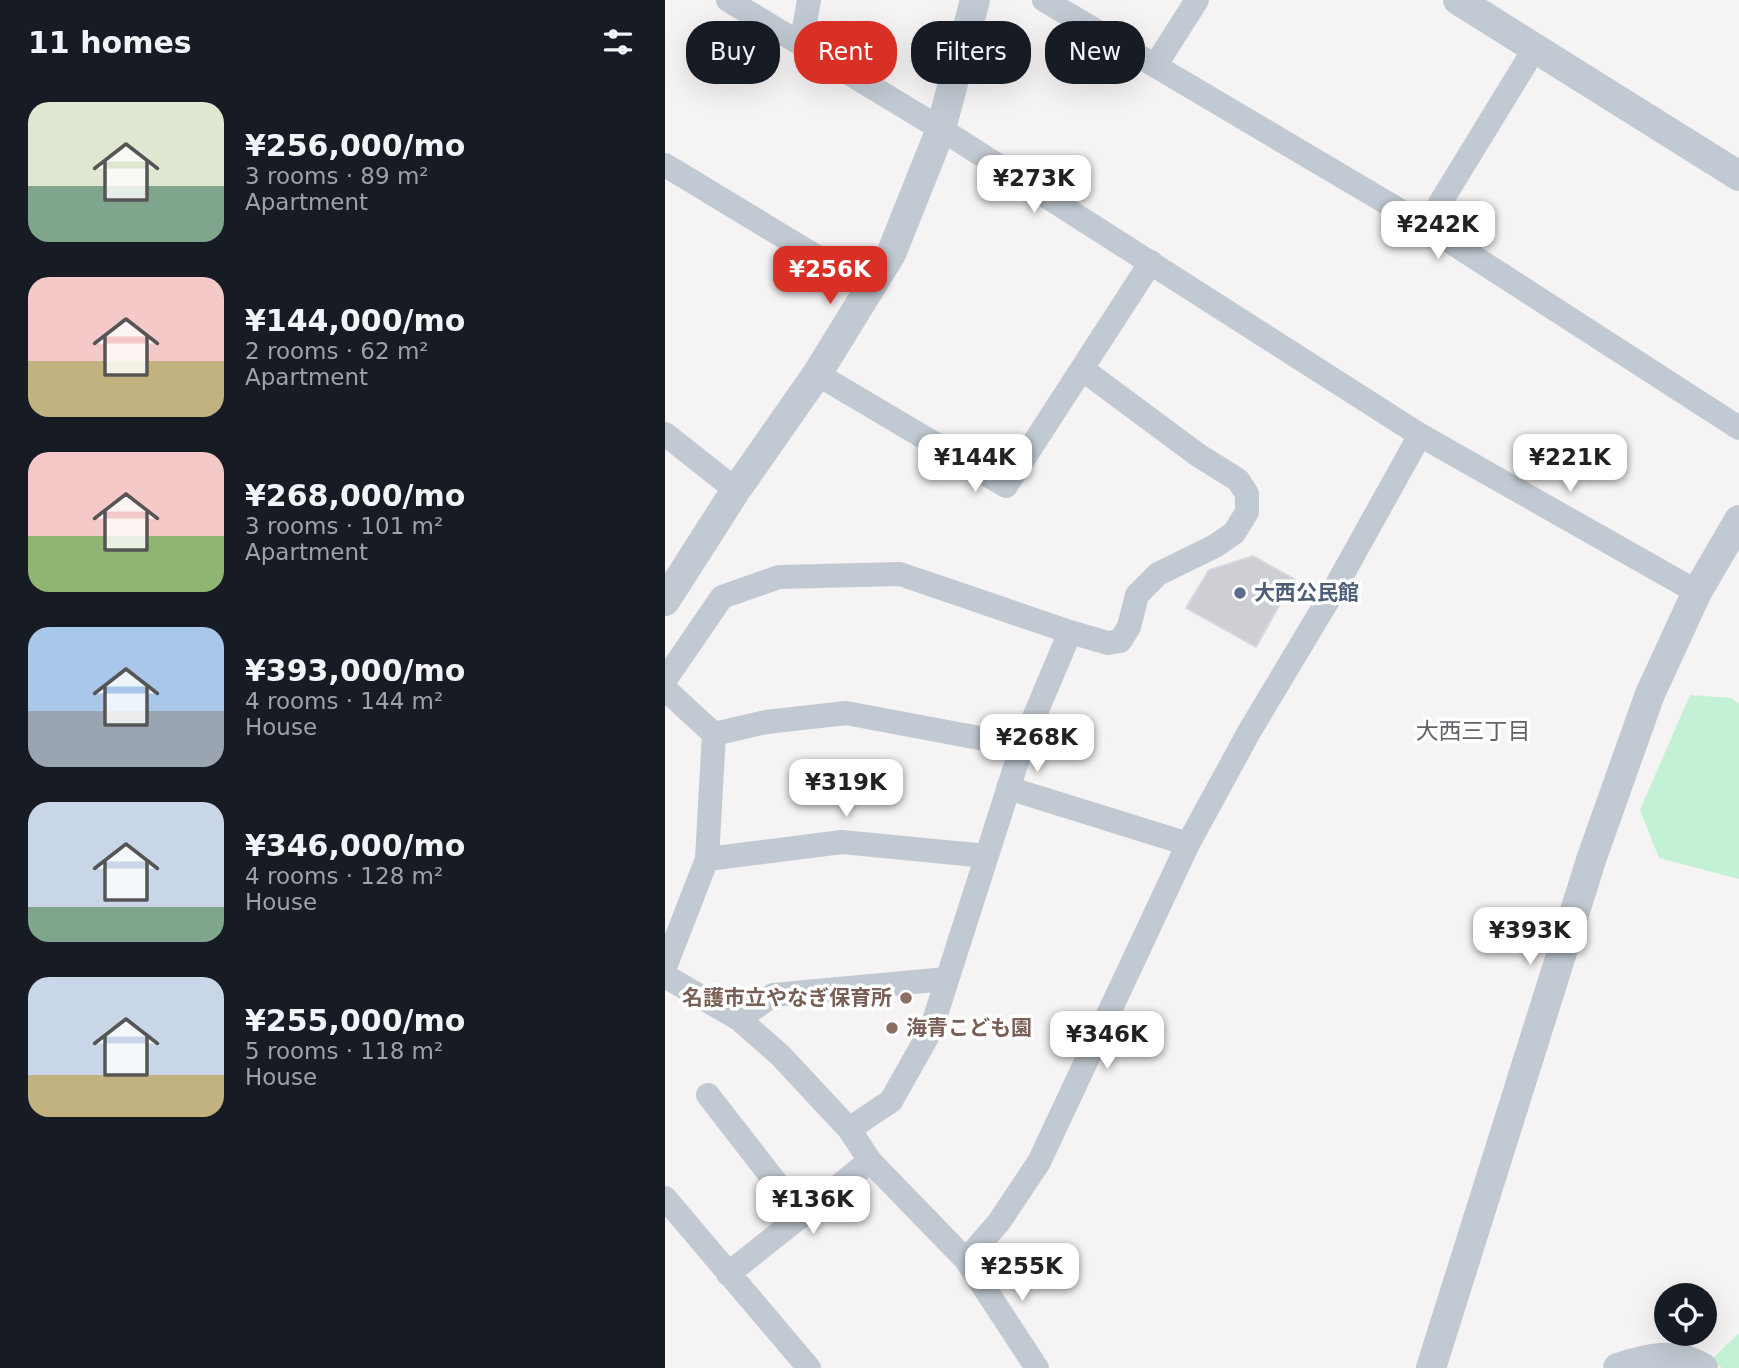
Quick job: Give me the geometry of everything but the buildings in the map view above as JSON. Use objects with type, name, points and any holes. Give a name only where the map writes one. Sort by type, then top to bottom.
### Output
[{"type":"street","points":[[728,0],[794,41]]},
{"type":"street","points":[[805,21],[809,0]]},
{"type":"street","points":[[665,601],[736,490],[817,374],[891,254],[941,129],[975,0]]},
{"type":"street","points":[[1044,0],[1426,226],[1739,428]]},
{"type":"street","points":[[1155,66],[1197,0]]},
{"type":"street","points":[[1458,0],[1739,176]]},
{"type":"street","points":[[1426,226],[1535,48]]},
{"type":"street","points":[[866,84],[1151,262],[1420,435],[1697,592]]},
{"type":"street","points":[[665,165],[870,289]]},
{"type":"street","points":[[817,374],[1006,486],[1151,262]]},
{"type":"street","points":[[665,680],[722,597],[779,577],[900,574],[1070,632],[1108,643],[1120,641],[1129,628],[1137,594],[1159,574],[1215,547],[1234,533],[1247,512],[1247,494],[1238,480],[1198,455],[1082,369]]},
{"type":"street","points":[[665,433],[736,490]]},
{"type":"street","points":[[966,1259],[999,1222],[1039,1162],[1188,844],[1249,732],[1331,595],[1420,435]]},
{"type":"street","points":[[1431,1368],[1592,857],[1650,694],[1697,592],[1739,520]]},
{"type":"street","points":[[849,1129],[891,1101],[931,1030],[1022,746],[1070,632]]},
{"type":"street","points":[[665,689],[714,734]]},
{"type":"street","points":[[714,734],[766,722],[846,713],[1022,746]]},
{"type":"street","points":[[665,967],[707,859],[714,734]]},
{"type":"street","points":[[1008,788],[1188,844]]},
{"type":"street","points":[[707,859],[842,842],[986,856]]},
{"type":"street","points":[[665,976],[739,1019],[780,1055],[849,1129],[870,1161],[966,1259],[1037,1368]]},
{"type":"street","points":[[739,1019],[773,995],[947,979]]},
{"type":"street","points":[[708,1096],[802,1216]]},
{"type":"street","points":[[727,1273],[870,1161]]},
{"type":"street","points":[[665,1198],[809,1368]]},
{"type":"street","points":[[1618,1368],[1645,1358],[1667,1358],[1689,1360],[1703,1368]]},
{"type":"green space","points":[[1690,695],[1731,698],[1739,704],[1739,879],[1659,858],[1640,810]]},
{"type":"green space","points":[[1739,1333],[1739,1368],[1722,1368],[1710,1361]]},
{"type":"place","name":"大西公民館","points":[[1240,593]]},
{"type":"place","name":"名護市立やなぎ保育所","points":[[906,998]]},
{"type":"place","name":"海青こども園","points":[[892,1028]]},
{"type":"district","name":"大西三丁目","points":[[1473,731]]}]
